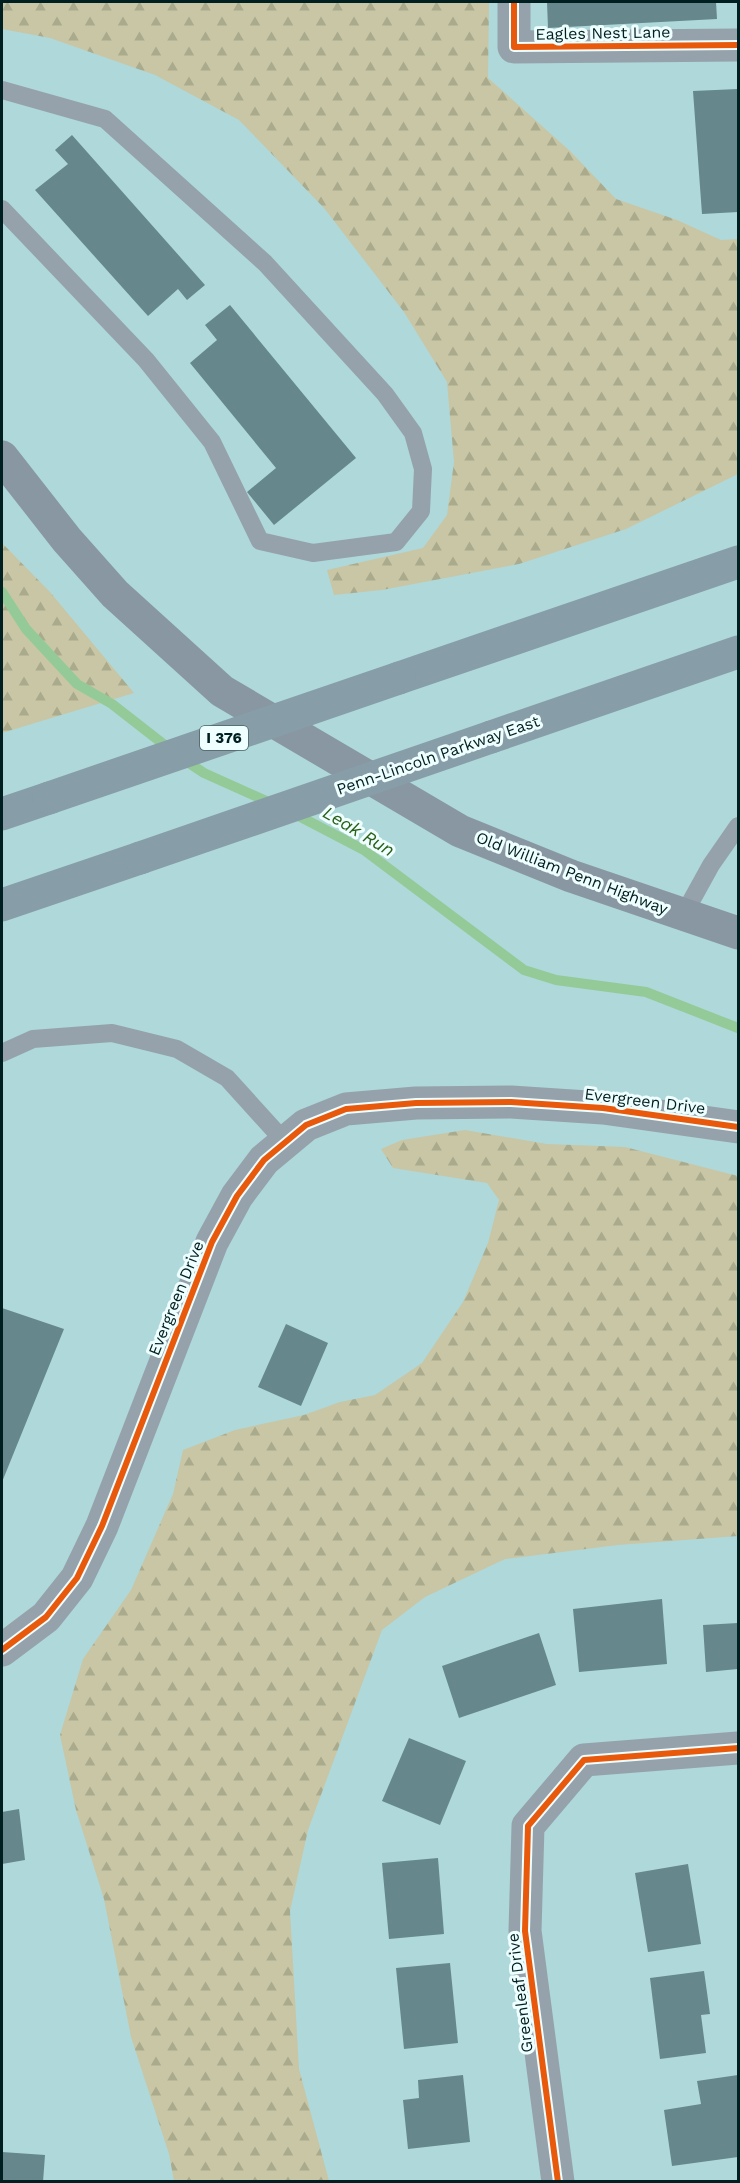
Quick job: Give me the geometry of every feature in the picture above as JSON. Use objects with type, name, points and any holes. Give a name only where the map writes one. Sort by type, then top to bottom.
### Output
[{"type":"highway","name":"I 376","points":[[2,814],[738,562]]},
{"type":"highway","name":"Penn-Lincoln Parkway East","points":[[2,905],[738,652]]},
{"type":"main road","name":"Old William Penn Highway","points":[[2,457],[67,540],[114,594],[222,691],[460,831],[560,872],[738,933]]},
{"type":"street","name":"Eagles Nest Lane","points":[[514,2],[514,47],[738,45]]},
{"type":"street","name":"Evergreen Drive","points":[[2,1650],[46,1617],[77,1578],[102,1526],[213,1242],[237,1196],[264,1160],[306,1125],[346,1110],[416,1103],[511,1102],[603,1108],[738,1127]]},
{"type":"street","name":"Greenleaf Drive","points":[[558,2181],[525,1931],[528,1826],[584,1760],[738,1748]]},
{"type":"lane","points":[[2,90],[105,119],[265,263],[385,394],[413,433],[423,469],[421,511],[396,542],[313,553],[260,541],[212,442],[146,360],[2,209]]},
{"type":"lane","points":[[684,914],[711,865],[738,826]]},
{"type":"lane","points":[[2,1053],[33,1038],[112,1033],[177,1049],[227,1078],[285,1142]]},
{"type":"green space","points":[[2,2],[489,2],[488,78],[570,151],[616,199],[677,220],[721,240],[738,239],[738,474],[626,529],[519,564],[382,590],[334,595],[327,570],[423,548],[447,515],[454,462],[447,382],[404,312],[324,208],[239,120],[155,75],[50,38],[2,29]]},
{"type":"green space","points":[[2,543],[50,592],[134,693],[2,733]]},
{"type":"green space","points":[[465,1130],[547,1144],[625,1147],[738,1176],[738,1536],[618,1545],[505,1559],[425,1597],[382,1630],[308,1830],[290,1911],[299,2069],[329,2181],[174,2181],[169,2154],[131,2037],[104,1899],[76,1810],[60,1735],[83,1659],[131,1590],[173,1494],[183,1450],[235,1430],[304,1415],[340,1402],[375,1395],[422,1363],[463,1302],[488,1243],[499,1200],[487,1183],[393,1168],[381,1149],[402,1140]]},
{"type":"building","points":[[547,2],[716,2],[717,19],[548,28]]},
{"type":"building","points":[[738,89],[738,212],[702,214],[693,91]]},
{"type":"building","points":[[72,135],[205,285],[187,300],[178,289],[148,316],[35,190],[68,164],[55,150]]},
{"type":"building","points":[[230,305],[356,458],[274,525],[247,492],[276,468],[190,363],[217,340],[205,325]]},
{"type":"building","points":[[2,1308],[64,1329],[2,1482]]},
{"type":"building","points":[[286,1324],[328,1343],[301,1406],[258,1387]]},
{"type":"building","points":[[662,1599],[667,1664],[579,1672],[573,1609]]},
{"type":"building","points":[[738,1623],[738,1669],[706,1672],[703,1625]]},
{"type":"building","points":[[539,1633],[556,1685],[459,1718],[442,1666]]},
{"type":"building","points":[[409,1738],[466,1761],[440,1825],[382,1801]]},
{"type":"building","points":[[19,1809],[25,1860],[2,1864],[2,1812]]},
{"type":"building","points":[[438,1858],[444,1934],[389,1939],[382,1863]]},
{"type":"building","points":[[688,1864],[701,1944],[648,1952],[635,1873]]},
{"type":"building","points":[[450,1963],[458,2043],[404,2049],[396,1968]]},
{"type":"building","points":[[704,1971],[710,2014],[701,2015],[706,2053],[660,2059],[650,1978]]},
{"type":"building","points":[[463,2075],[470,2142],[408,2149],[403,2100],[419,2098],[418,2080]]},
{"type":"building","points":[[738,2075],[738,2157],[672,2166],[664,2110],[701,2104],[697,2081]]},
{"type":"building","points":[[2,2152],[45,2155],[43,2182],[2,2182]]},
{"type":"waterway","name":"Leak Run","points":[[2,592],[26,629],[77,684],[112,704],[171,750]]},
{"type":"waterway","name":"Leak Run","points":[[183,759],[204,773],[273,804]]},
{"type":"waterway","name":"Leak Run","points":[[293,813],[364,850],[524,970],[556,980],[646,992],[738,1028]]},
{"type":"cycle path","points":[[514,2],[514,47],[738,45]]},
{"type":"cycle path","points":[[2,1650],[46,1617],[77,1578],[102,1526],[212,1242],[237,1196],[264,1160],[306,1125],[346,1109],[416,1103],[511,1102],[603,1108],[738,1127]]},
{"type":"cycle path","points":[[558,2182],[525,1931],[528,1826],[584,1760],[738,1748]]}]
